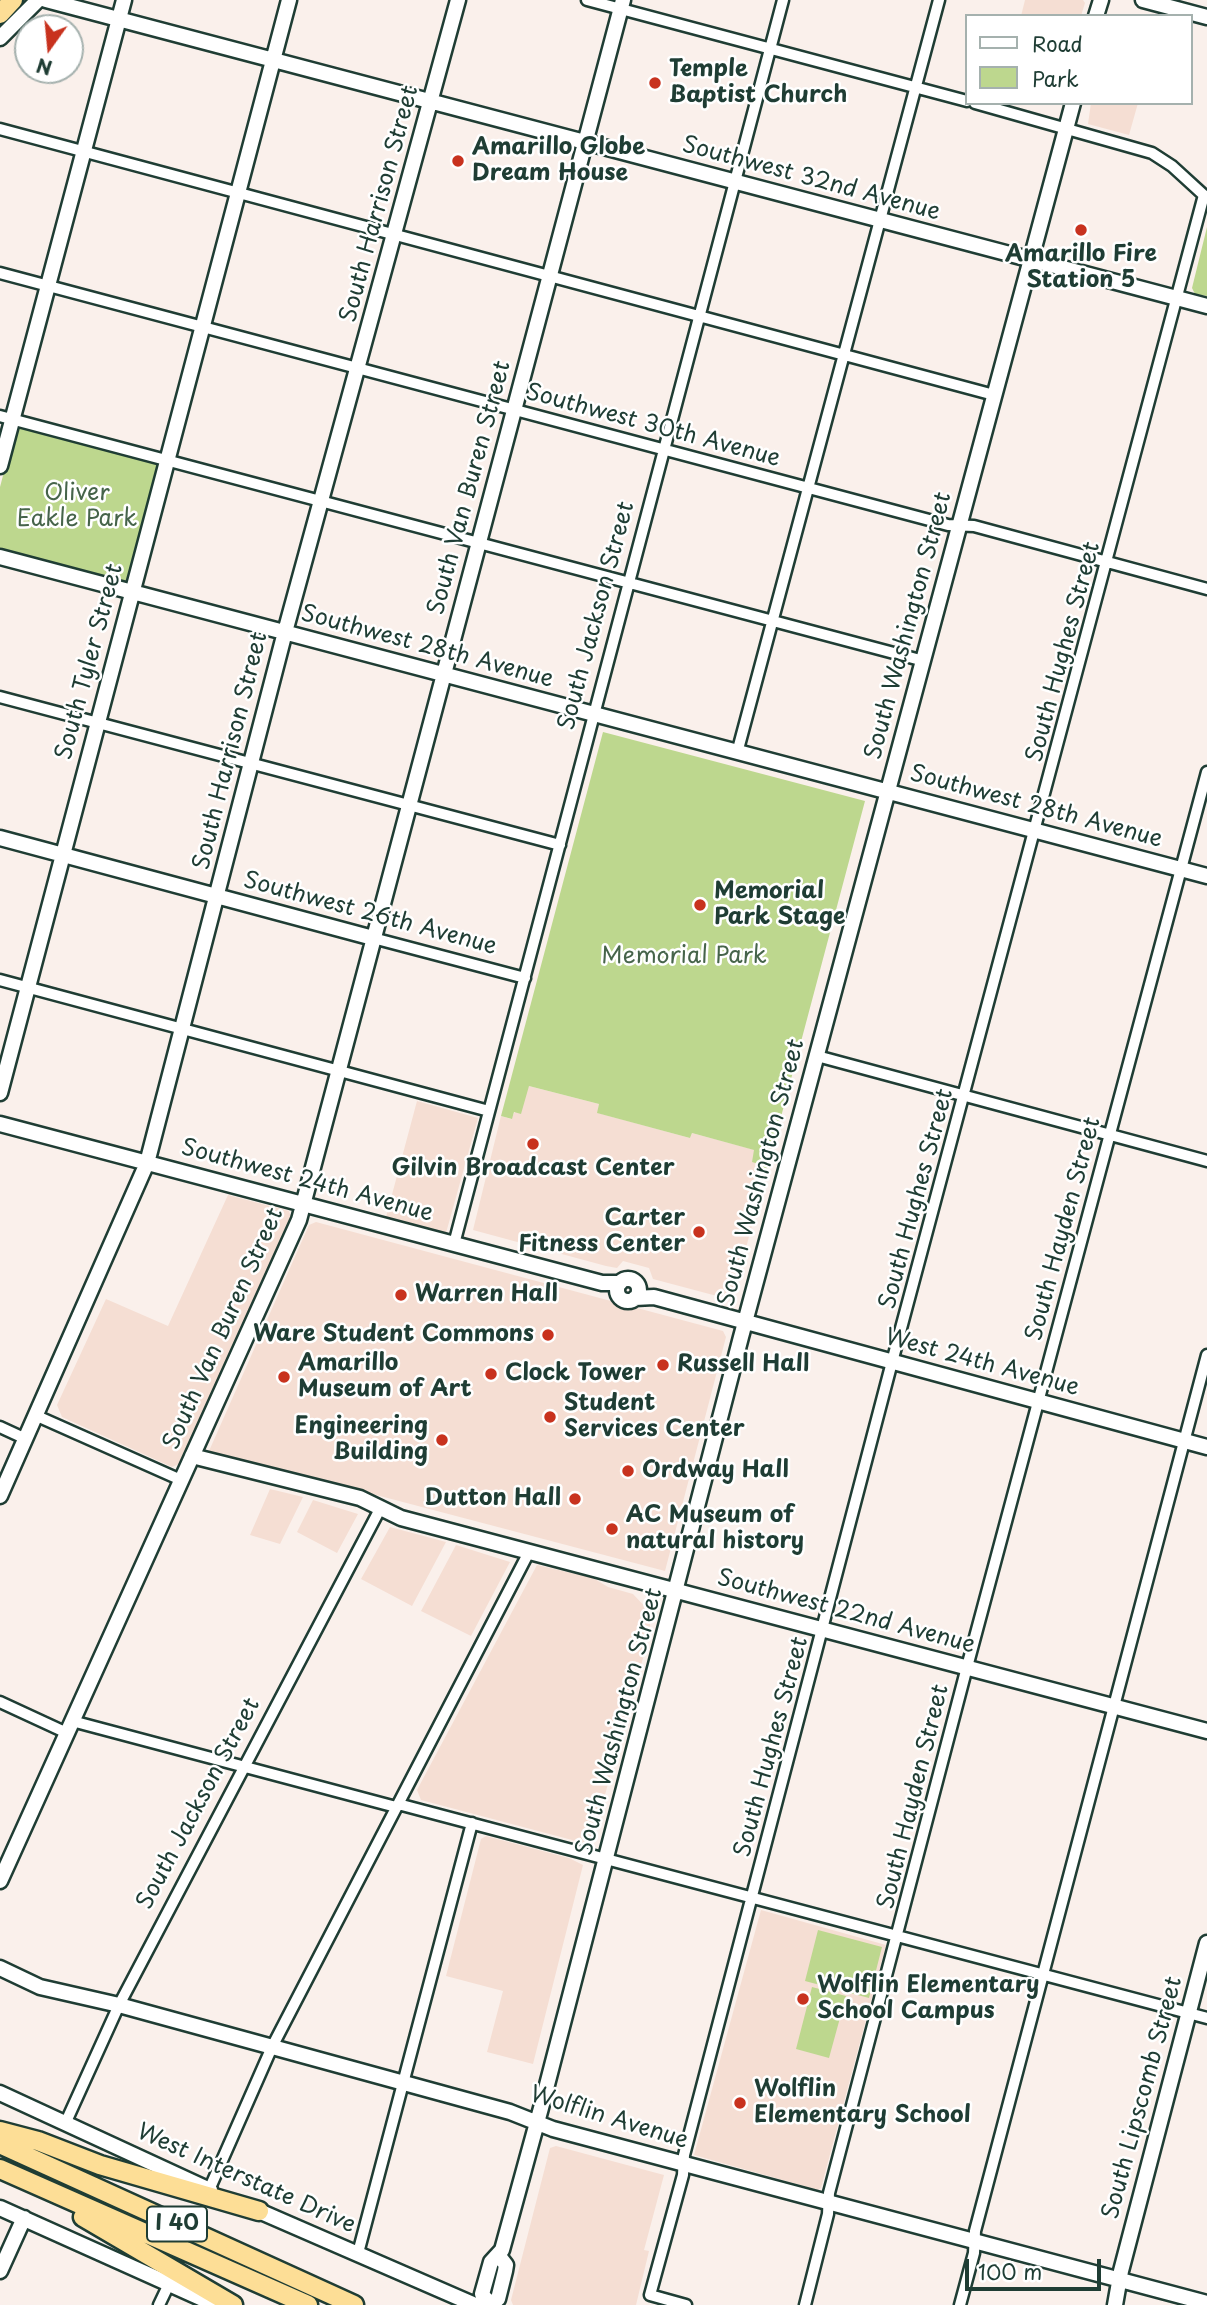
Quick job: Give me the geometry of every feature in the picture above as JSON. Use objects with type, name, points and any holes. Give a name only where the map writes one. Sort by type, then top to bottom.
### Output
[{"type":"highway","points":[[0,14],[13,0]]},
{"type":"highway","points":[[0,2131],[38,2141],[100,2165],[259,2211]]},
{"type":"highway","name":"I 40","points":[[0,2144],[354,2305]]},
{"type":"highway","points":[[0,2170],[167,2264],[233,2305]]},
{"type":"highway","name":"I 40","points":[[0,2170],[308,2305]]},
{"type":"main road","points":[[0,38],[38,0]]},
{"type":"main road","name":"Southwest 32nd Avenue","points":[[46,0],[274,58],[880,222],[1207,306]]},
{"type":"main road","points":[[0,466],[6,418],[48,286],[124,0]]},
{"type":"main road","name":"South Tyler Street","points":[[0,1093],[289,0]]},
{"type":"main road","name":"South Harrison Street","points":[[0,1496],[146,1163],[285,632],[458,0]]},
{"type":"main road","points":[[1143,0],[1207,17]]},
{"type":"main road","name":"South Van Buren Street","points":[[0,1881],[304,1203],[622,5]]},
{"type":"main road","name":"South Washington Street","points":[[483,2304],[482,2294],[491,2262],[499,2256],[608,1859],[746,1322],[1073,105]]},
{"type":"main road","name":"Southwest 28th Avenue","points":[[0,557],[1207,876]]},
{"type":"main road","name":"Southwest 26th Avenue","points":[[0,838],[373,938]]},
{"type":"main road","name":"Southwest 24th Avenue","points":[[0,1124],[602,1283],[628,1287],[654,1297],[746,1322]]},
{"type":"main road","name":"West 24th Avenue","points":[[746,1322],[1207,1447]]},
{"type":"main road","name":"Southwest 22nd Avenue","points":[[192,1456],[360,1497],[401,1518],[1207,1731]]},
{"type":"main road","name":"South Lipscomb Street","points":[[1115,2305],[1207,1943]]},
{"type":"main road","name":"Wolflin Avenue","points":[[0,1968],[40,1987],[119,2005],[510,2112],[537,2123],[684,2164],[1207,2304]]},
{"type":"main road","name":"West Interstate Drive","points":[[0,2093],[209,2190],[446,2293],[483,2304]]},
{"type":"main road","points":[[0,2208],[216,2305]]},
{"type":"main road","points":[[0,2271],[24,2218]]},
{"type":"main road","points":[[446,2293],[455,2305]]},
{"type":"street","points":[[587,0],[622,5],[769,49],[965,100]]},
{"type":"street","name":"South Jackson Street","points":[[454,1244],[783,0]]},
{"type":"street","points":[[737,753],[939,0]]},
{"type":"street","points":[[982,105],[1152,153],[1172,166],[1206,197]]},
{"type":"street","points":[[0,130],[993,394]]},
{"type":"street","name":"South Hughes Street","points":[[686,2305],[650,2295],[892,1362],[1206,197]]},
{"type":"street","name":"Southwest 30th Avenue","points":[[0,273],[810,488],[959,525],[974,526],[1207,589]]},
{"type":"street","points":[[6,418],[924,660]]},
{"type":"street","points":[[0,697],[560,845]]},
{"type":"street","name":"South Hayden Street","points":[[804,2305],[967,1667],[1207,772]]},
{"type":"street","name":"Southwest 26th Avenue","points":[[373,938],[525,978]]},
{"type":"street","points":[[0,980],[489,1111]]},
{"type":"street","points":[[817,1056],[1207,1161]]},
{"type":"street","points":[[960,2305],[1043,1973],[1207,1355]]},
{"type":"street","points":[[37,1416],[181,1480]]},
{"type":"street","points":[[0,1427],[26,1439]]},
{"type":"street","name":"South Jackson Street","points":[[65,2124],[119,2005],[380,1508]]},
{"type":"street","points":[[209,2190],[272,2047],[529,1552]]},
{"type":"street","points":[[0,1702],[70,1727],[472,1823],[1207,2018]]},
{"type":"street","points":[[358,2253],[472,1823]]},
{"type":"street","points":[[159,2305],[169,2284]]},
{"type":"shaded area","points":[[1025,0],[1083,0],[1085,3],[1082,14],[1022,14]]},
{"type":"shaded area","points":[[1091,105],[1137,105],[1129,135],[1088,124]]},
{"type":"shaded area","points":[[529,1086],[599,1104],[598,1113],[690,1138],[692,1133],[755,1150],[763,1165],[760,1175],[765,1177],[732,1300],[653,1279],[649,1268],[623,1261],[617,1268],[606,1266],[473,1230],[501,1116],[511,1119]]},
{"type":"shaded area","points":[[417,1101],[478,1118],[446,1233],[386,1217]]},
{"type":"shaded area","points":[[228,1195],[289,1211],[291,1217],[179,1464],[172,1467],[62,1417],[57,1405],[106,1299],[168,1326]]},
{"type":"shaded area","points":[[316,1222],[723,1331],[726,1337],[665,1571],[209,1451],[309,1225]]},
{"type":"shaded area","points":[[270,1489],[303,1497],[280,1544],[250,1535]]},
{"type":"shaded area","points":[[313,1500],[358,1514],[337,1553],[297,1532]]},
{"type":"shaded area","points":[[390,1527],[446,1542],[412,1606],[361,1579]]},
{"type":"shaded area","points":[[456,1545],[510,1562],[471,1636],[421,1611]]},
{"type":"shaded area","points":[[537,1565],[593,1578],[608,1587],[633,1594],[650,1612],[650,1633],[591,1845],[421,1800],[417,1790]]},
{"type":"shaded area","points":[[486,1836],[569,1858],[583,1865],[533,2064],[487,2052],[503,1991],[446,1976],[481,1839]]},
{"type":"shaded area","name":"Wolflin Elementary School Campus","points":[[761,1910],[886,1945],[821,2188],[818,2190],[694,2155]]},
{"type":"shaded area","points":[[556,2146],[664,2175],[644,2250],[649,2251],[636,2305],[513,2305],[511,2300],[550,2148]]},
{"type":"green space","points":[[1207,227],[1207,296],[1195,294],[1192,288]]},
{"type":"green space","name":"Oliver Eakle Park","points":[[16,426],[161,465],[128,586],[0,552],[0,487]]},
{"type":"green space","name":"Memorial Park","points":[[603,732],[865,801],[765,1177],[760,1176],[762,1165],[752,1162],[754,1150],[692,1133],[690,1138],[597,1113],[599,1104],[529,1086],[521,1114],[514,1112],[512,1119],[501,1116]]},
{"type":"green space","points":[[818,1930],[882,1947],[869,1998],[805,1981]]},
{"type":"green space","points":[[812,1987],[846,1996],[829,2058],[796,2049]]},
{"type":"place","name":"Temple Baptist Church","points":[[655,83]]},
{"type":"place","name":"Amarillo Globe Dream House","points":[[458,161]]},
{"type":"place","name":"Amarillo Fire Station 5","points":[[1081,230]]},
{"type":"place","name":"Memorial Park Stage","points":[[700,905]]},
{"type":"place","name":"Gilvin Broadcast Center","points":[[533,1144]]},
{"type":"place","name":"Carter Fitness Center","points":[[699,1232]]},
{"type":"place","name":"Warren Hall","points":[[401,1295]]},
{"type":"place","name":"Ware Student Commons","points":[[548,1335]]},
{"type":"place","name":"Russell Hall","points":[[663,1365]]},
{"type":"place","name":"Clock Tower","points":[[491,1374]]},
{"type":"place","name":"Amarillo Museum of Art","points":[[284,1377]]},
{"type":"place","name":"Student Services Center","points":[[550,1417]]},
{"type":"place","name":"Engineering Building","points":[[442,1440]]},
{"type":"place","name":"Ordway Hall","points":[[628,1471]]},
{"type":"place","name":"Dutton Hall","points":[[575,1499]]},
{"type":"place","name":"AC Museum of natural history","points":[[612,1529]]},
{"type":"place","name":"Wolflin Elementary School Campus","points":[[803,1999]]},
{"type":"place","name":"Wolflin Elementary School","points":[[740,2103]]}]
